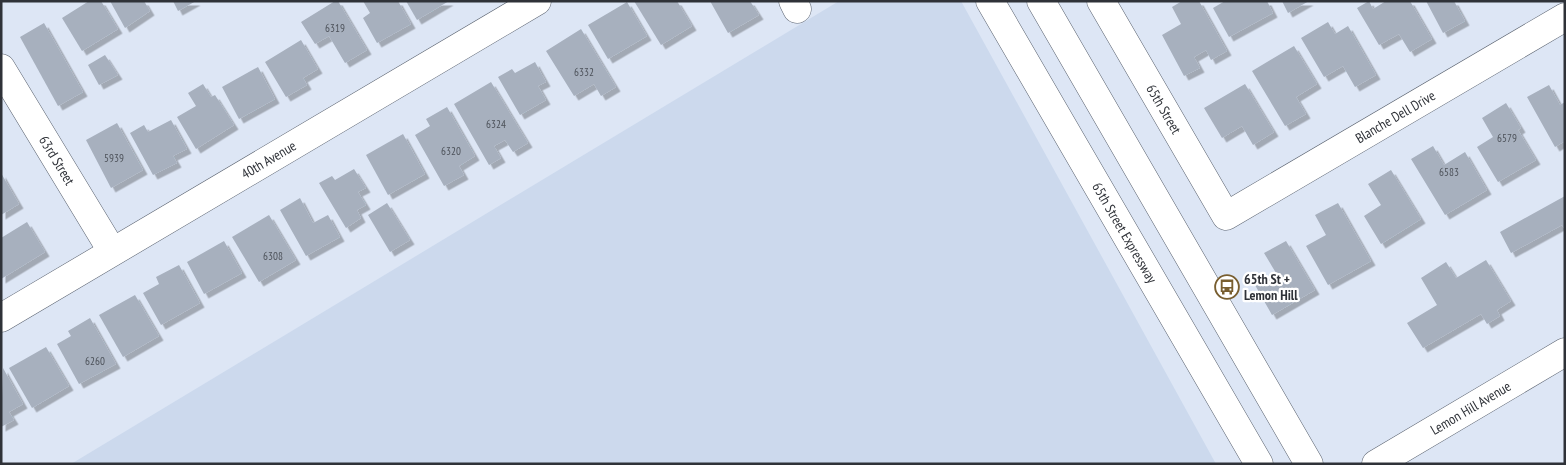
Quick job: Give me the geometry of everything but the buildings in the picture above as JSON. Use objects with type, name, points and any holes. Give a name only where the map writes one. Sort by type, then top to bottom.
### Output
[{"type":"street","name":"40th Avenue","points":[[1,318],[537,1]]},
{"type":"street","name":"65th Street Expressway","points":[[990,1],[1259,464]]},
{"type":"street","points":[[1041,1],[1310,464]]},
{"type":"street","name":"65th Street","points":[[1101,1],[1226,216]]},
{"type":"street","name":"Blanche Dell Drive","points":[[1226,216],[1565,17]]},
{"type":"street","name":"63rd Street","points":[[1,68],[112,252]]},
{"type":"street","name":"Lemon Hill Avenue","points":[[1376,464],[1565,352]]},
{"type":"shaded area","points":[[839,1],[961,1],[1216,464],[71,464]]},
{"type":"place","name":"65th St + Lemon Hill","points":[[1227,287]]}]
